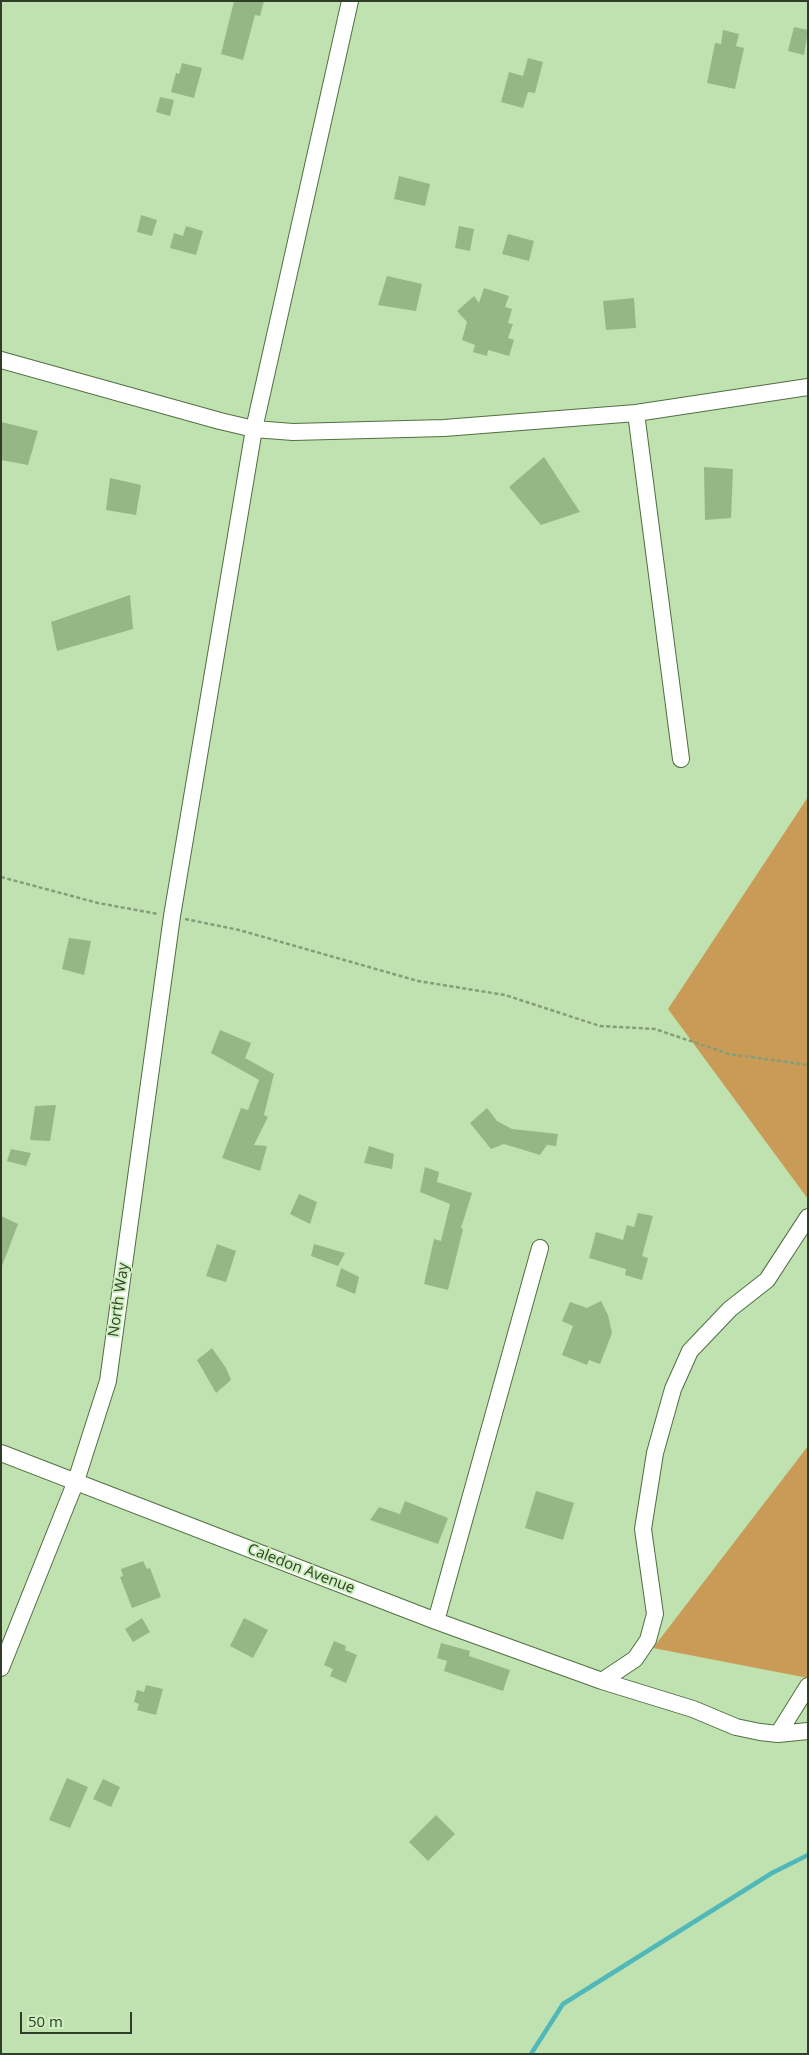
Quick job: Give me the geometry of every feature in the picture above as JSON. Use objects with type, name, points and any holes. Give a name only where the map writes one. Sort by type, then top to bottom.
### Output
[{"type":"street","name":"North Way","points":[[1,1668],[76,1481],[108,1381],[172,916],[254,429],[350,1]]},
{"type":"street","points":[[1,360],[254,429],[320,433],[444,428],[636,413],[808,387]]},
{"type":"street","points":[[636,413],[681,759]]},
{"type":"street","points":[[602,1681],[635,1659],[648,1640],[655,1614],[643,1529],[655,1453],[673,1390],[690,1351],[730,1308],[767,1280],[808,1217]]},
{"type":"street","points":[[436,1622],[540,1248]]},
{"type":"street","name":"Caledon Avenue","points":[[1,1454],[76,1481],[436,1622],[602,1681],[693,1710],[736,1727],[778,1734],[808,1731]]},
{"type":"street","points":[[778,1734],[808,1686]]},
{"type":"path","points":[[1,878],[98,903],[239,930],[418,981],[505,995],[600,1026],[655,1029],[729,1054],[808,1065]]},
{"type":"shaded area","points":[[808,797],[808,1199],[668,1009]]},
{"type":"shaded area","points":[[808,1446],[808,1678],[653,1648]]},
{"type":"building","points":[[234,1],[264,1],[260,16],[255,15],[243,60],[221,54]]},
{"type":"building","points":[[794,27],[808,30],[804,55],[788,51]]},
{"type":"building","points":[[723,30],[739,34],[736,46],[744,48],[735,89],[707,83],[715,43],[721,44]]},
{"type":"building","points":[[528,58],[543,62],[535,93],[528,92],[523,108],[501,102],[509,72],[523,76]]},
{"type":"building","points":[[182,63],[202,68],[194,98],[171,92],[176,73],[179,74]]},
{"type":"building","points":[[160,97],[174,100],[170,116],[156,112]]},
{"type":"building","points":[[399,176],[430,184],[425,206],[394,199]]},
{"type":"building","points":[[141,215],[157,220],[152,236],[137,232]]},
{"type":"building","points":[[186,226],[203,231],[196,255],[170,248],[174,233],[183,236]]},
{"type":"building","points":[[459,226],[474,229],[470,251],[455,248]]},
{"type":"building","points":[[508,234],[534,241],[529,261],[502,254]]},
{"type":"building","points":[[387,276],[422,284],[416,311],[378,305]]},
{"type":"building","points":[[484,288],[509,296],[505,307],[512,309],[508,323],[513,324],[508,338],[514,340],[509,356],[488,350],[487,356],[473,352],[475,345],[462,340],[467,322],[457,311],[474,296],[479,303]]},
{"type":"building","points":[[634,298],[636,328],[606,330],[603,301]]},
{"type":"building","points":[[1,422],[38,431],[28,465],[1,460]]},
{"type":"building","points":[[544,457],[580,512],[541,525],[509,487]]},
{"type":"building","points":[[704,467],[733,469],[731,518],[705,520]]},
{"type":"building","points":[[110,478],[141,485],[136,515],[106,510]]},
{"type":"building","points":[[130,595],[133,629],[57,651],[51,622]]},
{"type":"building","points":[[69,938],[91,941],[84,975],[62,969]]},
{"type":"building","points":[[220,1030],[251,1043],[245,1058],[274,1074],[264,1115],[268,1117],[254,1145],[267,1146],[260,1171],[222,1158],[241,1108],[248,1110],[259,1080],[211,1053]]},
{"type":"building","points":[[56,1105],[50,1141],[30,1140],[35,1106]]},
{"type":"building","points":[[487,1108],[497,1121],[512,1129],[558,1134],[556,1146],[547,1145],[540,1155],[504,1144],[491,1149],[470,1123]]},
{"type":"building","points":[[369,1146],[394,1154],[392,1169],[364,1163]]},
{"type":"building","points":[[11,1149],[31,1153],[26,1166],[7,1161]]},
{"type":"building","points":[[425,1167],[439,1172],[437,1182],[472,1193],[461,1228],[463,1229],[448,1290],[424,1284],[434,1239],[441,1241],[450,1204],[420,1192]]},
{"type":"building","points":[[299,1194],[317,1202],[310,1224],[290,1214]]},
{"type":"building","points":[[638,1213],[653,1216],[642,1256],[648,1258],[642,1280],[625,1275],[626,1269],[589,1258],[596,1232],[623,1240],[627,1225],[634,1227]]},
{"type":"building","points":[[1,1216],[18,1224],[2,1266],[1,1266]]},
{"type":"building","points":[[217,1244],[236,1251],[226,1282],[206,1276]]},
{"type":"building","points":[[314,1244],[345,1253],[338,1266],[311,1256]]},
{"type":"building","points":[[341,1268],[359,1277],[355,1294],[336,1286]]},
{"type":"building","points":[[601,1301],[608,1315],[612,1333],[600,1364],[589,1360],[587,1365],[562,1355],[573,1326],[562,1321],[570,1302],[587,1308]]},
{"type":"building","points":[[212,1348],[226,1368],[231,1380],[216,1393],[197,1360]]},
{"type":"building","points":[[536,1491],[574,1503],[563,1540],[525,1528]]},
{"type":"building","points":[[405,1501],[448,1518],[438,1544],[370,1520],[379,1507],[400,1514]]},
{"type":"building","points":[[143,1561],[147,1569],[150,1568],[161,1597],[132,1608],[120,1577],[123,1576],[121,1569]]},
{"type":"building","points":[[142,1618],[150,1632],[133,1642],[125,1629]]},
{"type":"building","points":[[244,1618],[268,1630],[253,1658],[230,1646]]},
{"type":"building","points":[[334,1641],[346,1646],[345,1650],[357,1655],[346,1683],[330,1676],[333,1669],[324,1665]]},
{"type":"building","points":[[441,1643],[470,1651],[469,1656],[510,1670],[503,1691],[444,1671],[447,1661],[437,1658]]},
{"type":"building","points":[[146,1685],[163,1689],[156,1715],[137,1710],[139,1704],[134,1702],[137,1690],[144,1692]]},
{"type":"building","points":[[67,1778],[88,1787],[70,1828],[49,1820]]},
{"type":"building","points":[[103,1779],[120,1787],[111,1807],[93,1799]]},
{"type":"building","points":[[436,1815],[455,1834],[428,1861],[409,1842]]},
{"type":"waterway","points":[[531,2054],[563,2004],[772,1873],[808,1855]]}]
